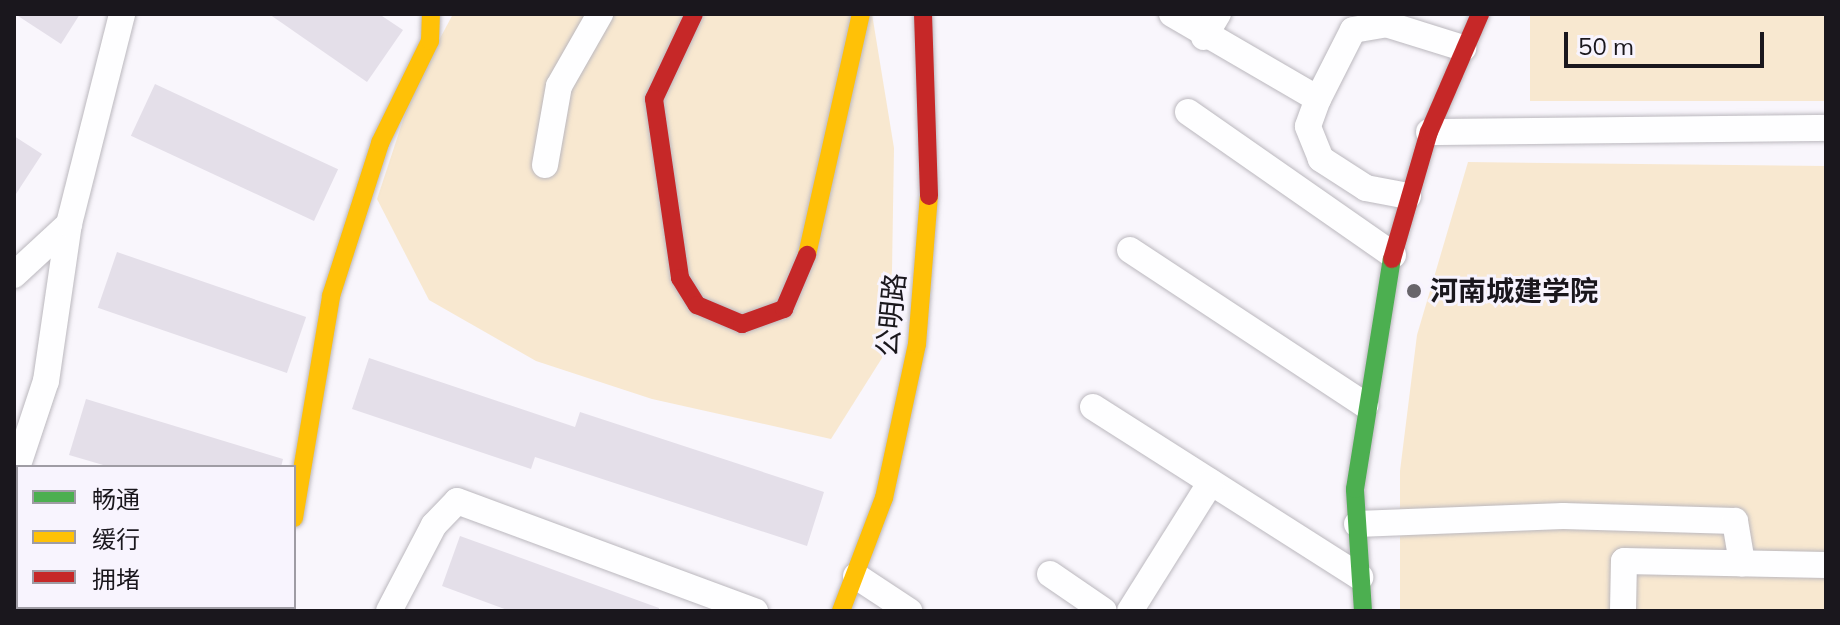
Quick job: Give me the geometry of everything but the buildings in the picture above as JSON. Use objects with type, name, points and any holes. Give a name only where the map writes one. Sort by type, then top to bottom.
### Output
[{"type":"street","points":[[18,465],[46,381],[69,224],[122,14]]},
{"type":"street","points":[[296,506],[331,296],[380,143],[430,41],[431,14]]},
{"type":"street","points":[[545,165],[559,86],[600,14]]},
{"type":"street","points":[[694,14],[654,99],[666,208],[680,278],[697,305],[742,324],[784,309],[815,237],[820,175],[861,14]]},
{"type":"street","name":"公明路","points":[[841,611],[884,498],[917,344],[929,212],[923,14]]},
{"type":"street","points":[[1172,14],[1204,37],[1318,99]]},
{"type":"street","points":[[1204,37],[1218,14]]},
{"type":"street","points":[[1363,611],[1357,524],[1365,405],[1393,255],[1429,132],[1480,14]]},
{"type":"street","points":[[1408,196],[1366,188],[1321,159],[1308,126],[1318,99],[1353,30],[1386,24],[1463,48]]},
{"type":"street","points":[[1188,112],[1393,255]]},
{"type":"street","points":[[1429,132],[1826,128]]},
{"type":"street","points":[[14,275],[69,224]]},
{"type":"street","points":[[1130,250],[1365,405]]},
{"type":"street","points":[[1093,407],[1360,577]]},
{"type":"street","points":[[1130,611],[1211,482]]},
{"type":"street","points":[[389,611],[434,525],[457,501],[755,611]]},
{"type":"street","points":[[1357,524],[1563,516],[1735,521],[1742,563]]},
{"type":"street","points":[[1623,611],[1624,561],[1826,565]]},
{"type":"street","points":[[1050,574],[1104,611]]},
{"type":"street","points":[[856,576],[909,611]]},
{"type":"shaded area","points":[[453,14],[872,14],[894,148],[892,270],[882,358],[831,439],[652,399],[536,361],[429,300],[377,199],[414,87]]},
{"type":"shaded area","points":[[1530,14],[1826,14],[1826,101],[1530,101]]},
{"type":"shaded area","points":[[1468,162],[1826,166],[1826,611],[1400,611],[1400,471],[1417,335]]},
{"type":"traffic: fast","points":[[1363,611],[1355,489],[1392,259]]},
{"type":"traffic: slow","points":[[296,506],[331,296],[380,143],[430,41],[431,14]]},
{"type":"traffic: slow","points":[[807,255],[861,14]]},
{"type":"traffic: slow","points":[[841,611],[884,498],[917,344],[929,196]]},
{"type":"traffic: jam","points":[[694,14],[654,99],[680,278],[697,305],[742,324],[784,309],[807,255]]},
{"type":"traffic: jam","points":[[923,14],[929,196]]},
{"type":"traffic: jam","points":[[1392,259],[1429,132],[1480,14]]},
{"type":"place","name":"河南城建学院","points":[[1414,291]]}]
